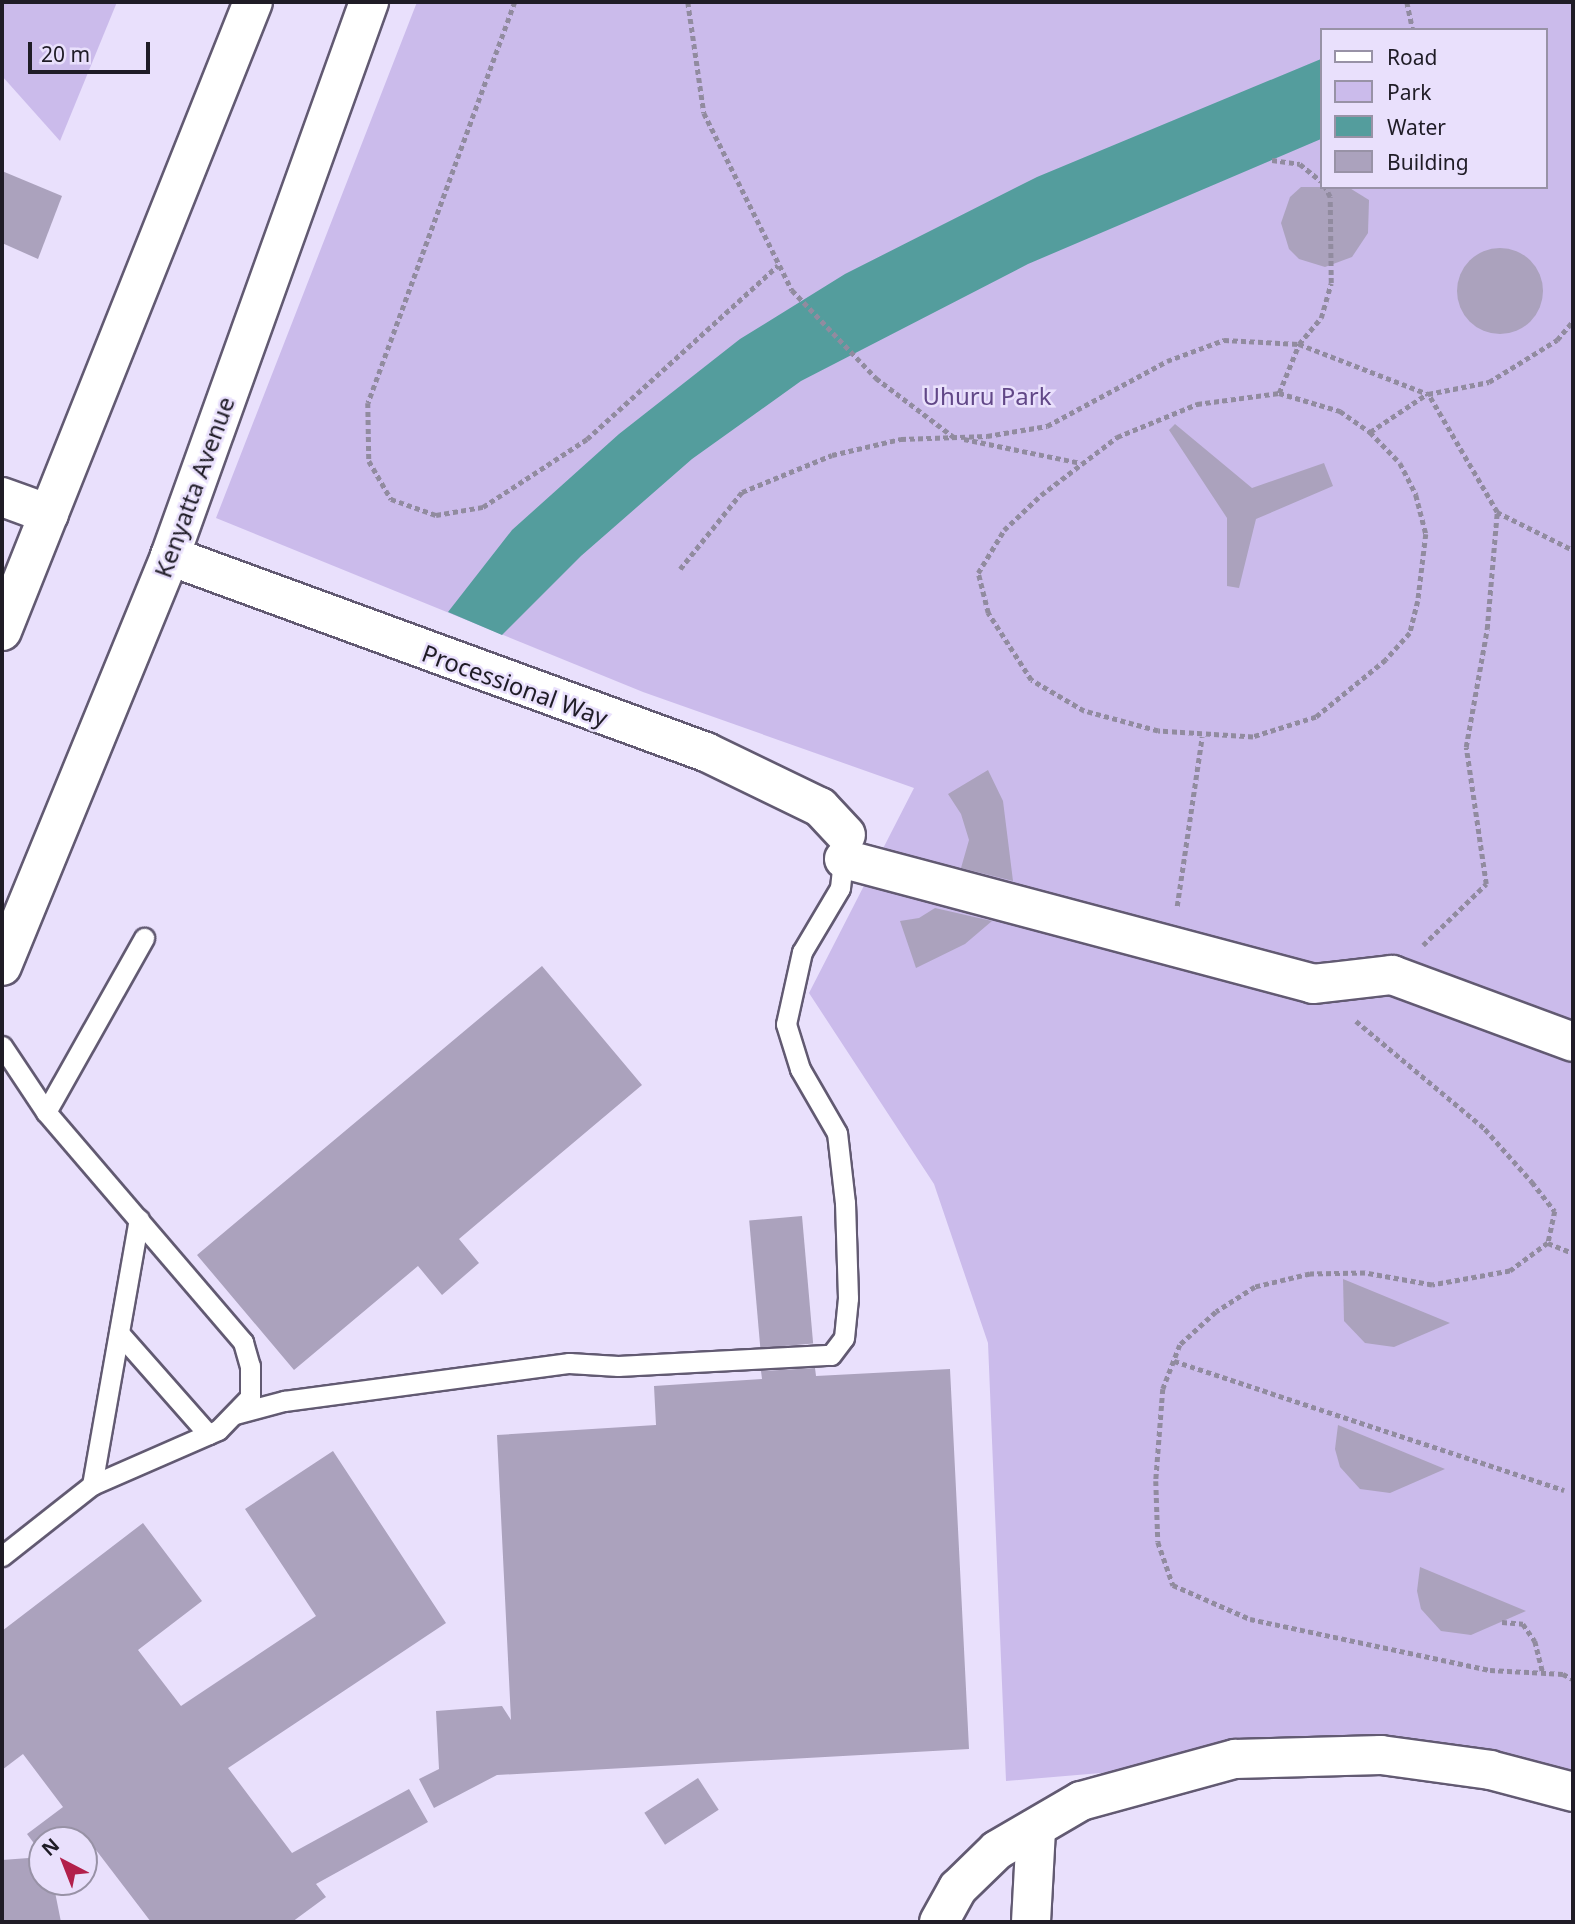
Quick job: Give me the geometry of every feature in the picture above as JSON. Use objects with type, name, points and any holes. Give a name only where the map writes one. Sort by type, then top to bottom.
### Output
[{"type":"street","points":[[2,631],[103,369],[253,2]]},
{"type":"street","name":"Kenyatta Avenue","points":[[2,966],[170,556],[369,2]]},
{"type":"street","points":[[2,497],[49,514]]},
{"type":"street","name":"Processional Way","points":[[170,556],[706,752],[820,807],[845,847]]},
{"type":"street","points":[[845,847],[1171,946],[1313,984],[1392,975],[1573,1042]]},
{"type":"street","points":[[939,1922],[958,1888],[997,1850],[1036,1830],[1081,1801],[1235,1759],[1381,1755],[1490,1770],[1573,1792]]},
{"type":"street","points":[[1031,1922],[1036,1830]]},
{"type":"lane","points":[[235,1414],[296,1399],[569,1363],[618,1366],[831,1355],[844,1338],[848,1298],[845,1203],[836,1133],[800,1069],[786,1024],[803,952],[840,888],[845,847]]},
{"type":"lane","points":[[46,1112],[144,938]]},
{"type":"lane","points":[[2,1046],[46,1112],[243,1342],[250,1366],[250,1397],[235,1414],[208,1434],[92,1485],[2,1556]]},
{"type":"lane","points":[[92,1485],[139,1219]]},
{"type":"lane","points":[[119,1333],[208,1434]]},
{"type":"path","points":[[514,2],[368,403],[369,461],[391,499],[436,515],[482,507],[587,439],[778,265]]},
{"type":"path","points":[[688,2],[704,113],[792,290],[876,378],[955,438],[1082,463]]},
{"type":"path","points":[[1407,2],[1413,28]]},
{"type":"path","points":[[1272,160],[1300,164],[1320,180]]},
{"type":"path","points":[[1279,393],[1298,344],[1321,318],[1331,283],[1330,197],[1326,189]]},
{"type":"path","points":[[1370,432],[1428,394],[1489,382],[1557,340],[1573,321]]},
{"type":"path","points":[[680,569],[742,492],[832,455],[901,439],[955,438],[1047,426],[1167,360],[1224,340],[1298,344],[1428,394],[1497,512],[1573,550]]},
{"type":"path","points":[[1279,393],[1340,411],[1370,432],[1400,463],[1416,495],[1426,534],[1423,572],[1410,633],[1368,679],[1316,717],[1253,737],[1202,737],[1084,711],[1050,695],[1031,680],[988,613],[978,573],[989,549],[1041,495],[1117,437],[1197,404],[1279,393]]},
{"type":"path","points":[[1392,975],[1486,884],[1466,747],[1488,629],[1497,512]]},
{"type":"path","points":[[1171,946],[1202,737]]},
{"type":"path","points":[[1313,984],[1485,1129],[1555,1211],[1548,1244],[1510,1271],[1432,1285],[1365,1273],[1310,1274],[1255,1287],[1216,1312],[1180,1345],[1163,1389],[1156,1481],[1158,1542],[1173,1585],[1250,1619],[1490,1670],[1543,1673],[1573,1679]]},
{"type":"path","points":[[1548,1244],[1573,1253]]},
{"type":"path","points":[[1174,1361],[1564,1490]]},
{"type":"path","points":[[1502,1622],[1523,1624],[1535,1641],[1543,1673]]},
{"type":"green space","points":[[2,2],[117,2],[60,141],[2,76]]},
{"type":"green space","name":"Uhuru Park","points":[[417,2],[1573,2],[1573,1798],[1267,1759],[1006,1781],[988,1343],[934,1184],[809,993],[914,788],[643,692],[216,518]]},
{"type":"water","points":[[1320,59],[1320,139],[1028,264],[801,381],[692,459],[581,556],[502,635],[448,612],[512,530],[619,434],[740,339],[845,274],[1037,177]]},
{"type":"building","points":[[2,171],[62,196],[38,259],[2,243]]},
{"type":"building","points":[[1301,187],[1320,187],[1351,189],[1369,200],[1368,233],[1352,257],[1325,267],[1299,259],[1289,249],[1281,223],[1290,197]]},
{"type":"building","points":[[1500,248],[1524,255],[1536,267],[1543,291],[1536,315],[1524,327],[1500,334],[1476,327],[1464,315],[1457,291],[1464,267],[1476,255]]},
{"type":"building","points":[[1175,424],[1252,488],[1324,463],[1333,486],[1256,519],[1239,588],[1227,586],[1227,518],[1169,430]]},
{"type":"building","points":[[988,770],[1003,801],[1013,881],[961,868],[969,840],[961,814],[948,794]]},
{"type":"building","points":[[935,908],[992,921],[965,944],[916,968],[900,921],[919,918]]},
{"type":"building","points":[[542,966],[642,1085],[459,1239],[479,1263],[442,1295],[418,1266],[294,1370],[197,1255]]},
{"type":"building","points":[[802,1216],[813,1344],[760,1348],[749,1221]]},
{"type":"building","points":[[1343,1279],[1450,1323],[1394,1347],[1365,1343],[1344,1321]]},
{"type":"building","points":[[815,1368],[816,1376],[950,1369],[969,1749],[497,1775],[434,1808],[419,1779],[439,1769],[436,1711],[502,1706],[511,1720],[497,1435],[656,1425],[654,1386],[762,1379],[761,1371]]},
{"type":"building","points":[[1338,1425],[1445,1469],[1390,1493],[1360,1489],[1340,1467],[1335,1449]]},
{"type":"building","points":[[333,1451],[446,1623],[228,1768],[292,1853],[409,1789],[428,1822],[316,1884],[326,1897],[292,1922],[151,1922],[98,1853],[98,1826],[38,1826],[63,1807],[23,1754],[2,1770],[2,1631],[143,1523],[202,1601],[138,1650],[181,1706],[316,1616],[245,1509]]},
{"type":"building","points":[[1420,1567],[1526,1611],[1471,1635],[1441,1631],[1421,1609],[1417,1591]]},
{"type":"building","points":[[698,1778],[719,1810],[665,1845],[644,1813]]},
{"type":"building","points":[[28,1858],[28,1896],[56,1896],[61,1922],[2,1922],[2,1860]]}]
